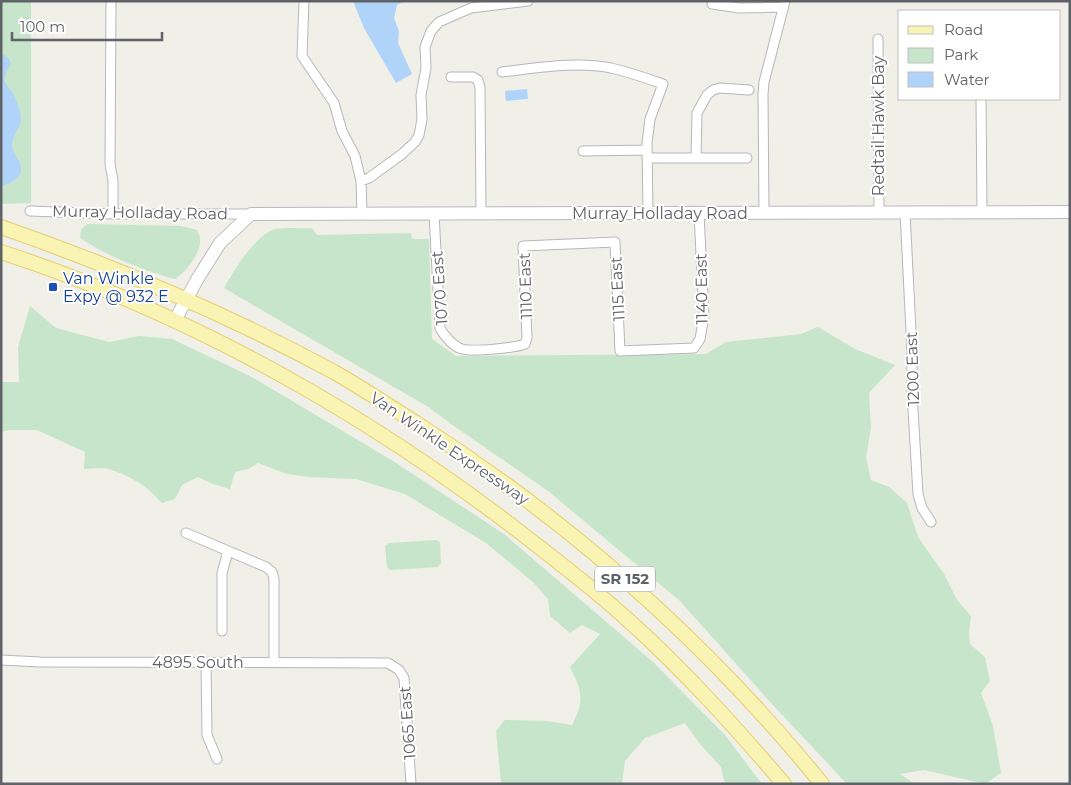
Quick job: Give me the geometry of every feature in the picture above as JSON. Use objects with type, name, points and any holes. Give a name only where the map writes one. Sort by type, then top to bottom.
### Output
[{"type":"main road","name":"Murray Holladay Road","points":[[176,320],[186,299],[220,243],[251,214],[1070,212]]},
{"type":"main road","name":"Van Winkle Expressway","points":[[1,227],[101,263],[186,299],[287,347],[337,374],[446,442],[545,513],[612,567],[678,627],[745,695],[822,784]]},
{"type":"main road","name":"Van Winkle Expressway","points":[[1,252],[77,278],[176,320],[288,377],[348,413],[442,475],[582,579],[630,621],[673,662],[750,744],[784,784]]},
{"type":"street","points":[[304,1],[302,56],[334,103],[342,130],[355,156],[361,181],[362,214]]},
{"type":"street","points":[[361,181],[369,178],[402,154],[415,142],[419,135],[422,119],[421,95],[426,68],[425,47],[431,31],[439,22],[471,8],[528,1]]},
{"type":"street","points":[[111,4],[110,164],[113,181],[113,214]]},
{"type":"street","points":[[712,4],[739,8],[784,4],[762,94],[764,213]]},
{"type":"street","name":"Redtail Hawk Bay","points":[[878,39],[878,212]]},
{"type":"street","points":[[502,72],[576,65],[592,66],[610,68],[663,84],[650,119],[647,154],[648,213]]},
{"type":"street","points":[[451,77],[472,77],[478,80],[480,88],[481,213]]},
{"type":"street","points":[[696,158],[697,113],[707,95],[713,90],[720,88],[748,90]]},
{"type":"street","points":[[981,100],[982,212]]},
{"type":"street","points":[[583,151],[696,158],[748,158]]},
{"type":"street","name":"Murray Holladay Road","points":[[30,211],[113,214],[251,214]]},
{"type":"street","name":"1200 East","points":[[905,212],[918,494],[922,508],[931,522]]},
{"type":"street","name":"1070 East","points":[[434,213],[440,328],[442,332],[462,349],[502,349],[525,344]]},
{"type":"street","name":"1140 East","points":[[620,351],[694,348],[700,339],[704,316],[699,213]]},
{"type":"street","name":"1115 East","points":[[571,243],[615,242],[620,351]]},
{"type":"street","name":"1110 East","points":[[525,344],[527,338],[523,246],[571,243]]},
{"type":"street","points":[[186,533],[266,567],[273,574],[274,662]]},
{"type":"street","points":[[222,631],[222,573],[228,551]]},
{"type":"street","name":"4895 South","points":[[1,660],[40,662],[382,662],[394,666]]},
{"type":"street","points":[[206,662],[207,735],[217,759]]},
{"type":"street","name":"1065 East","points":[[394,666],[402,674],[405,684],[411,784]]},
{"type":"green space","points":[[1,1],[31,1],[31,203],[1,204]]},
{"type":"green space","points":[[87,224],[181,226],[197,230],[200,243],[192,261],[184,272],[175,279],[126,262],[101,251],[80,238],[81,230]]},
{"type":"green space","points":[[280,228],[312,228],[317,235],[411,233],[412,239],[429,239],[432,339],[456,356],[706,354],[726,342],[801,334],[818,327],[855,349],[895,365],[869,393],[871,428],[866,457],[871,480],[889,487],[907,503],[918,537],[944,574],[957,600],[971,616],[970,644],[985,657],[990,681],[981,693],[993,726],[1001,773],[985,784],[924,770],[900,774],[915,784],[847,784],[771,703],[680,601],[548,491],[430,408],[224,288],[253,245],[268,232]]},
{"type":"green space","points":[[30,306],[56,328],[109,342],[139,336],[172,339],[252,377],[393,461],[504,534],[653,662],[725,735],[762,784],[725,784],[721,767],[700,744],[685,723],[645,738],[625,761],[622,784],[501,784],[496,731],[505,720],[547,721],[572,725],[579,709],[580,696],[570,667],[600,634],[582,625],[570,633],[550,616],[548,599],[533,582],[486,543],[405,494],[356,479],[287,474],[258,463],[248,469],[235,472],[230,489],[198,477],[182,485],[175,499],[162,503],[144,486],[124,474],[105,468],[84,469],[85,452],[37,430],[9,430],[1,432],[1,382],[19,382],[18,347]]},
{"type":"green space","points":[[436,540],[440,542],[441,563],[438,567],[390,570],[387,567],[385,546],[389,543]]},
{"type":"water","points":[[353,1],[404,1],[397,5],[394,18],[399,31],[398,43],[412,74],[396,83],[364,28]]},
{"type":"water","points":[[1,53],[9,59],[11,64],[5,75],[5,82],[16,101],[21,118],[12,147],[21,166],[21,171],[18,178],[2,186]]},
{"type":"water","points":[[527,89],[528,99],[506,101],[505,91]]},
{"type":"place","name":"Van Winkle Expy @ 932 E","points":[[53,287]]}]
